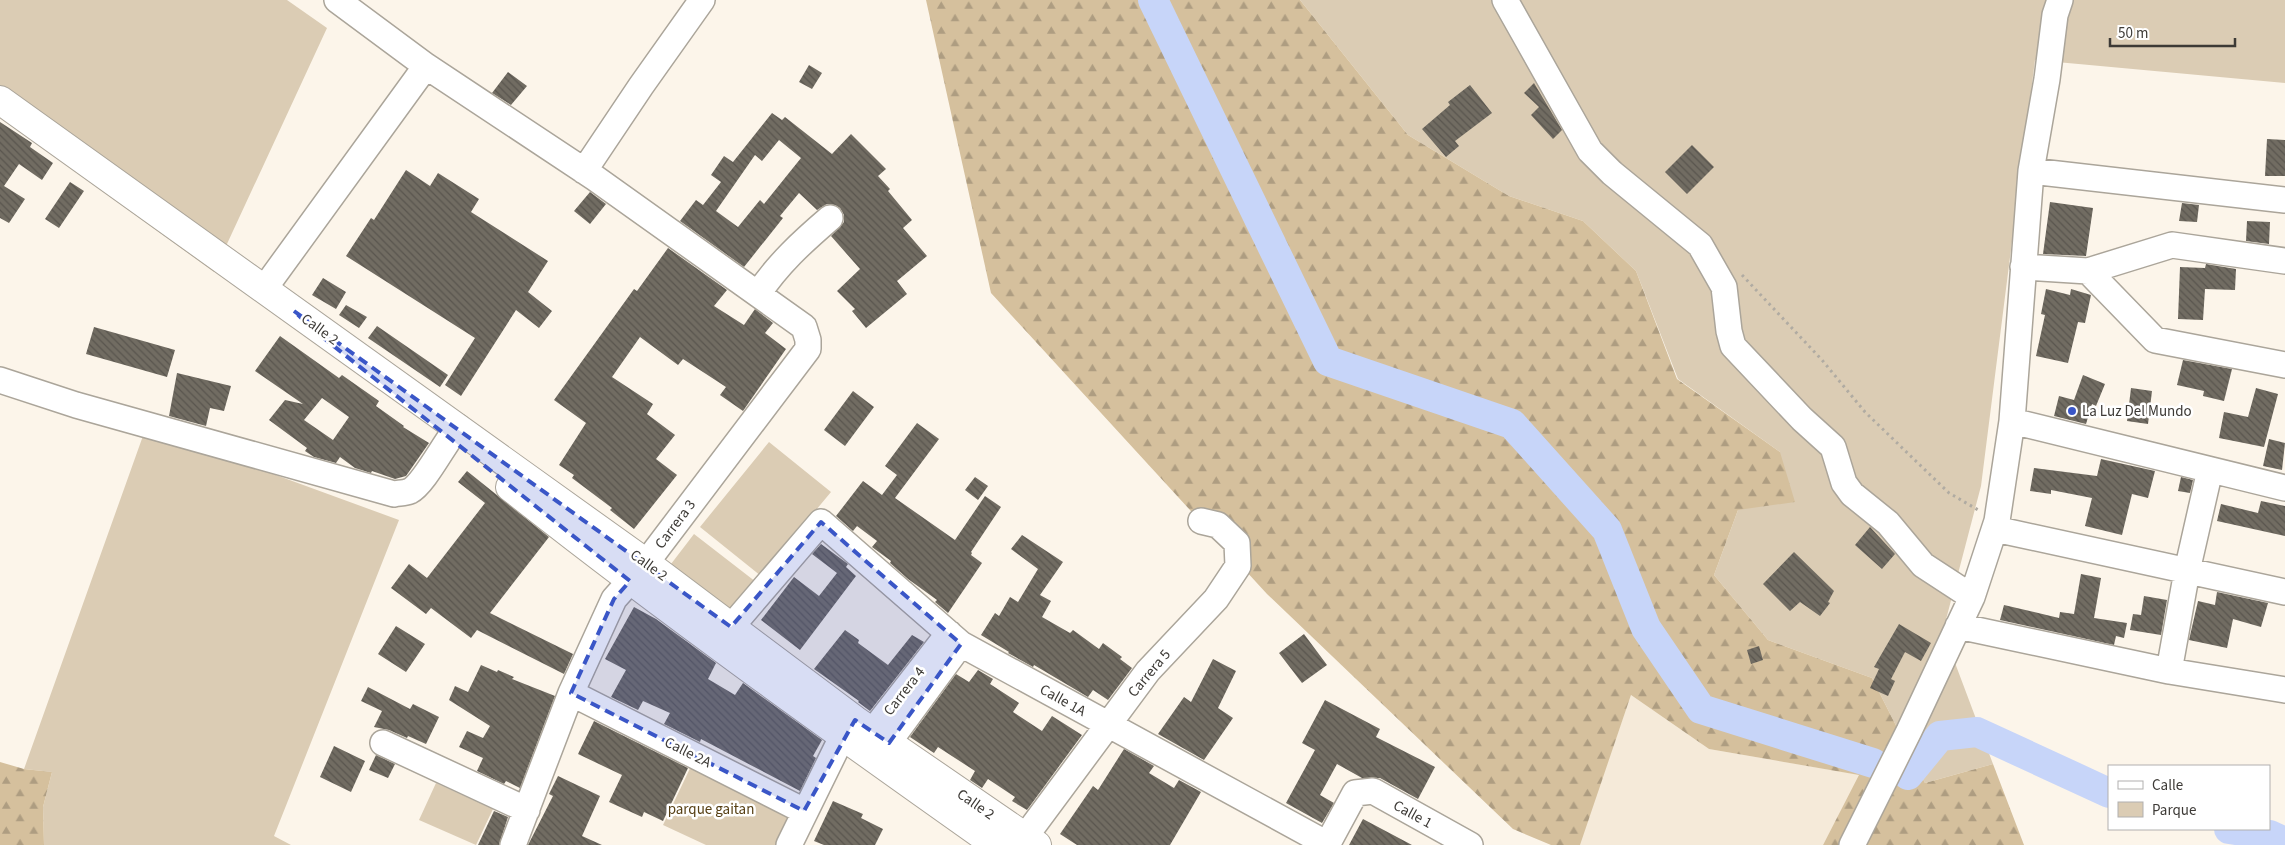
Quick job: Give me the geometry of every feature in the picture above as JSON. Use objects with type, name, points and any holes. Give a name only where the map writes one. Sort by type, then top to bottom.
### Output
[{"type":"main road","name":"Calle 2","points":[[0,100],[294,310],[453,433],[865,740],[1026,842]]},
{"type":"main road","name":"Calle 2","points":[[638,572],[731,627],[865,740],[996,845]]},
{"type":"street","points":[[337,0],[426,66],[584,171],[758,294],[790,252],[830,218]]},
{"type":"street","points":[[584,171],[640,86],[702,0]]},
{"type":"street","points":[[1505,0],[1590,150],[1612,173],[1700,245],[1724,287],[1728,331],[1734,346],[1802,419],[1833,447],[1844,483],[1852,494],[1888,523],[1923,565],[1972,597]]},
{"type":"street","points":[[1852,845],[1873,806],[1972,597],[1996,525],[2012,421],[2031,171],[2047,79],[2055,15],[2060,0]]},
{"type":"street","points":[[264,289],[426,66]]},
{"type":"street","points":[[2031,171],[2285,200]]},
{"type":"street","points":[[2023,267],[2088,271],[2172,245],[2285,261]]},
{"type":"street","points":[[2088,271],[2155,340],[2285,365]]},
{"type":"street","name":"Carrera 3","points":[[513,845],[572,693],[614,599],[638,572],[808,349],[808,340],[804,327],[758,294]]},
{"type":"street","points":[[0,380],[76,405],[394,494],[411,491],[418,484],[453,433]]},
{"type":"street","points":[[2012,421],[2285,488]]},
{"type":"street","points":[[2169,671],[2187,571],[2210,470]]},
{"type":"street","name":"Carrera 5","points":[[1026,842],[1107,725],[1148,671],[1216,599],[1238,566],[1237,543],[1218,525],[1202,521]]},
{"type":"street","name":"Calle 1A","points":[[731,627],[821,522],[955,638],[1107,725],[1327,845]]},
{"type":"street","points":[[1996,525],[2187,571],[2285,592]]},
{"type":"street","points":[[1958,626],[2169,671],[2285,690]]},
{"type":"street","name":"Carrera 4","points":[[789,845],[804,811],[955,638]]},
{"type":"street","name":"Calle 2A","points":[[572,693],[804,811]]},
{"type":"street","points":[[383,743],[526,810]]},
{"type":"street","name":"Calle 1","points":[[1327,845],[1354,793],[1373,791],[1470,845]]},
{"type":"path","points":[[1738,273],[1746,278],[1822,360],[1865,412],[1909,455],[1949,493],[1996,525]]},
{"type":"highlighted area","points":[[294,311],[731,627],[821,522],[961,644],[889,743],[855,720],[804,811],[571,693],[614,599],[630,581],[316,332]]},
{"type":"shaded area","points":[[1631,695],[1709,749],[1860,775],[1823,845],[1579,845]]},
{"type":"green space","points":[[0,0],[287,0],[327,28],[214,272],[0,117]]},
{"type":"green space","points":[[926,0],[1300,0],[1408,135],[1509,196],[1583,221],[1636,271],[1677,379],[1780,452],[1795,502],[1738,510],[1714,575],[1768,640],[1872,678],[1925,783],[1993,764],[2024,845],[1823,845],[1859,775],[1709,749],[1631,695],[1580,845],[1551,845],[1513,829],[1267,594],[991,293]]},
{"type":"green space","points":[[1300,0],[2285,0],[2285,83],[2035,60],[1981,486],[1943,631],[1993,764],[1925,783],[1872,678],[1768,640],[1714,575],[1738,510],[1780,452],[1678,379],[1636,271],[1583,221],[1509,196],[1408,135]]},
{"type":"green space","points":[[0,374],[399,520],[274,836],[291,845],[44,845],[43,807],[52,772],[24,769],[144,433]]},
{"type":"green space","points":[[769,442],[831,492],[761,576],[700,527]]},
{"type":"green space","points":[[694,534],[756,582],[732,612],[671,564]]},
{"type":"green space","points":[[0,762],[24,769],[52,772],[43,807],[44,845],[0,845]]},
{"type":"green space","name":"parque gaitan","points":[[693,762],[799,810],[783,845],[706,845],[663,825]]},
{"type":"green space","points":[[436,783],[493,809],[476,845],[419,820]]},
{"type":"building","points":[[809,65],[822,73],[812,89],[799,82]]},
{"type":"building","points":[[508,72],[527,86],[511,105],[492,93]]},
{"type":"building","points":[[1534,83],[1562,130],[1553,139],[1531,115],[1539,107],[1524,93]]},
{"type":"building","points":[[1470,85],[1492,113],[1455,141],[1459,146],[1446,157],[1422,129],[1450,105],[1448,102]]},
{"type":"building","points":[[772,113],[782,120],[785,117],[832,154],[851,134],[886,169],[878,176],[890,189],[888,191],[912,220],[903,228],[927,256],[897,281],[907,294],[866,328],[852,311],[855,309],[837,291],[860,269],[831,236],[844,222],[844,215],[840,208],[835,205],[827,204],[817,210],[799,193],[780,216],[783,218],[744,267],[680,221],[696,200],[703,205],[721,182],[711,175],[724,156],[733,162]],"holes":[[[779,140],[801,158],[764,204],[760,200],[738,227],[716,211],[755,155],[762,161]]]},
{"type":"building","points":[[0,122],[32,143],[30,147],[53,163],[42,180],[19,164],[4,186],[25,199],[9,223],[0,218]]},
{"type":"building","points":[[2267,139],[2285,140],[2285,176],[2265,176]]},
{"type":"building","points":[[1692,145],[1714,167],[1687,194],[1665,172]]},
{"type":"building","points":[[406,170],[430,186],[438,173],[479,199],[471,212],[548,261],[528,292],[552,311],[539,328],[516,310],[461,396],[445,385],[475,338],[346,256],[371,218],[374,220]]},
{"type":"building","points":[[70,182],[84,191],[59,228],[45,219]]},
{"type":"building","points":[[590,192],[606,204],[590,224],[574,211]]},
{"type":"building","points":[[2050,202],[2093,208],[2086,256],[2043,254]]},
{"type":"building","points":[[2182,203],[2199,205],[2197,222],[2179,221]]},
{"type":"building","points":[[2247,221],[2270,222],[2269,244],[2246,241]]},
{"type":"building","points":[[668,248],[727,290],[714,306],[744,325],[755,309],[773,323],[765,333],[786,349],[743,411],[720,395],[726,387],[683,359],[678,365],[640,337],[612,377],[653,404],[647,414],[675,435],[656,459],[677,475],[634,529],[610,510],[612,508],[572,478],[574,475],[559,465],[586,423],[554,400],[634,289],[637,291]]},
{"type":"building","points":[[2206,264],[2236,269],[2235,290],[2205,289],[2203,320],[2178,319],[2180,267],[2205,268]]},
{"type":"building","points":[[323,278],[346,292],[336,309],[312,295]]},
{"type":"building","points":[[2046,289],[2070,295],[2071,289],[2091,295],[2085,323],[2078,322],[2068,363],[2036,356],[2045,315],[2041,314]]},
{"type":"building","points":[[346,305],[367,317],[359,328],[339,315]]},
{"type":"building","points":[[377,326],[448,375],[440,387],[368,338]]},
{"type":"building","points":[[94,327],[175,350],[167,377],[86,354]]},
{"type":"building","points":[[280,336],[339,378],[342,375],[379,401],[376,406],[403,427],[429,443],[406,476],[395,479],[372,471],[371,473],[355,468],[340,457],[336,463],[314,457],[305,451],[307,448],[269,420],[285,400],[303,404],[255,371]],"holes":[[[322,398],[349,417],[333,440],[304,420]]]},
{"type":"building","points":[[2183,360],[2232,369],[2224,401],[2203,396],[2204,391],[2177,385]]},
{"type":"building","points":[[177,373],[231,386],[224,411],[210,408],[206,426],[169,416]]},
{"type":"building","points":[[2083,375],[2105,384],[2096,406],[2092,404],[2086,424],[2054,416],[2059,396],[2074,400]]},
{"type":"building","points":[[2131,388],[2152,391],[2148,424],[2127,421]]},
{"type":"building","points":[[2256,388],[2278,394],[2264,447],[2219,438],[2224,412],[2248,417]]},
{"type":"building","points":[[853,391],[874,407],[845,446],[824,430]]},
{"type":"building","points":[[917,423],[939,439],[895,498],[955,540],[985,496],[1001,507],[971,552],[971,555],[982,563],[948,613],[935,602],[937,600],[908,579],[890,563],[891,561],[872,547],[877,541],[857,526],[853,531],[836,516],[863,481],[882,495],[897,475],[885,466]]},
{"type":"building","points":[[2269,439],[2285,443],[2282,470],[2263,466]]},
{"type":"building","points":[[2101,459],[2155,471],[2148,498],[2132,494],[2122,535],[2085,526],[2092,498],[2051,490],[2051,494],[2030,491],[2034,468],[2097,476]]},
{"type":"building","points":[[467,471],[549,537],[490,613],[573,654],[564,674],[477,630],[471,638],[431,608],[426,614],[391,588],[409,564],[427,578],[485,503],[458,482]]},
{"type":"building","points":[[975,477],[988,486],[978,500],[965,490]]},
{"type":"building","points":[[2181,477],[2193,480],[2190,493],[2178,491]]},
{"type":"building","points":[[2261,501],[2285,506],[2285,536],[2217,521],[2221,504],[2258,513]]},
{"type":"building","points":[[1870,527],[1895,554],[1882,569],[1855,545]]},
{"type":"building","points":[[1022,535],[1063,562],[1040,595],[1051,601],[1042,617],[1070,633],[1073,630],[1099,649],[1103,643],[1122,657],[1120,659],[1132,668],[1108,700],[1093,690],[1088,697],[1034,665],[1033,667],[1008,653],[981,635],[995,613],[999,616],[1010,597],[1018,602],[1038,569],[1011,549]]},
{"type":"building","points":[[821,544],[848,564],[846,567],[856,576],[800,650],[761,620],[794,577],[819,596],[837,573],[812,554]]},
{"type":"building","points":[[1794,552],[1834,591],[1828,602],[1830,603],[1820,616],[1800,602],[1790,611],[1763,584]]},
{"type":"building","points":[[2081,574],[2101,578],[2094,618],[2127,623],[2124,638],[2116,636],[2114,645],[2000,620],[2004,605],[2059,618],[2060,612],[2074,614]]},
{"type":"building","points":[[2217,592],[2268,603],[2261,627],[2233,619],[2227,648],[2189,640],[2198,601],[2215,605]]},
{"type":"building","points":[[2144,596],[2167,600],[2161,635],[2130,630],[2133,614],[2141,615]]},
{"type":"building","points":[[634,607],[656,619],[716,663],[708,679],[735,695],[743,683],[822,740],[813,756],[816,758],[800,791],[701,739],[700,742],[664,724],[670,713],[643,701],[638,710],[611,697],[626,670],[605,659]]},
{"type":"building","points":[[1899,624],[1931,643],[1921,661],[1905,652],[1891,679],[1895,681],[1888,696],[1870,688],[1879,669],[1874,667]]},
{"type":"building","points":[[396,626],[425,644],[406,672],[378,654]]},
{"type":"building","points":[[845,630],[859,640],[858,643],[888,665],[912,635],[924,642],[870,711],[814,669]]},
{"type":"building","points":[[1304,634],[1327,665],[1302,683],[1279,653]]},
{"type":"building","points":[[1759,646],[1763,660],[1751,664],[1747,650]]},
{"type":"building","points":[[1213,659],[1236,671],[1218,708],[1233,718],[1204,760],[1158,734],[1184,697],[1191,702]]},
{"type":"building","points":[[481,665],[497,672],[498,670],[514,677],[512,679],[555,696],[520,788],[506,781],[504,784],[477,771],[483,758],[459,747],[467,731],[483,738],[490,726],[449,700],[455,686],[468,692]]},
{"type":"building","points":[[978,670],[993,679],[990,684],[1019,703],[1013,712],[1042,731],[1052,716],[1082,735],[1027,810],[1012,801],[1015,797],[988,779],[982,788],[970,780],[975,771],[938,747],[934,753],[910,737],[956,674],[969,682]]},
{"type":"building","points":[[368,687],[410,709],[413,704],[439,717],[426,744],[408,736],[407,738],[389,730],[374,727],[382,711],[361,701]]},
{"type":"building","points":[[1325,700],[1380,729],[1376,737],[1435,767],[1418,799],[1380,778],[1362,778],[1337,764],[1320,795],[1334,803],[1322,823],[1286,803],[1315,750],[1302,743]]},
{"type":"building","points":[[594,721],[688,768],[663,821],[644,812],[642,817],[609,802],[622,775],[578,754]]},
{"type":"building","points":[[334,746],[365,761],[351,792],[320,777]]},
{"type":"building","points":[[1124,749],[1154,766],[1149,773],[1174,788],[1179,780],[1201,792],[1170,845],[1077,845],[1060,834],[1093,786],[1098,790]]},
{"type":"building","points":[[376,755],[395,764],[388,778],[369,770]]},
{"type":"building","points":[[558,776],[600,796],[582,836],[602,845],[528,845],[553,796],[549,794]]},
{"type":"building","points":[[833,801],[863,814],[861,818],[883,829],[875,845],[824,845],[814,841]]},
{"type":"building","points":[[494,811],[508,817],[499,845],[478,845]]},
{"type":"building","points":[[1363,819],[1412,845],[1349,845]]},
{"type":"waterway","points":[[1153,0],[1328,361],[1512,424],[1607,530],[1646,628],[1701,709],[1873,763]]},
{"type":"waterway","points":[[1908,775],[1940,736],[1977,732],[2108,793]]},
{"type":"waterway","points":[[2236,830],[2270,835],[2285,842]]},
{"type":"place","name":"La Luz Del Mundo","points":[[2072,411]]}]
